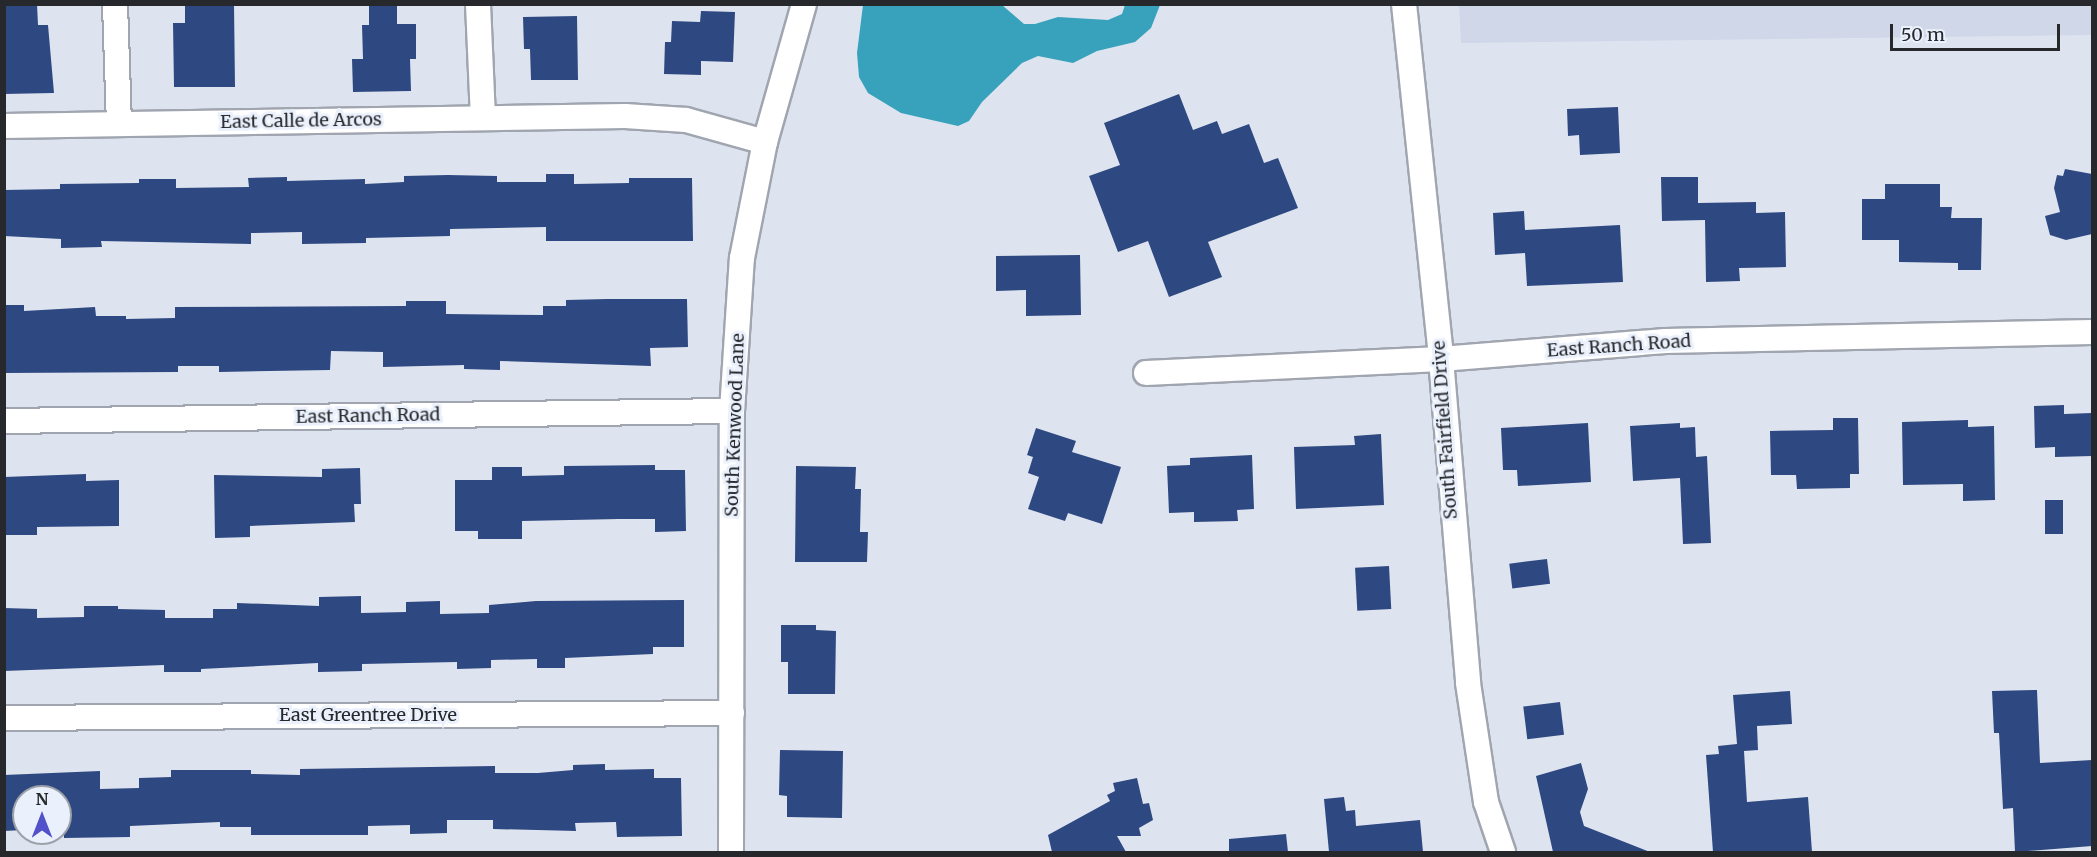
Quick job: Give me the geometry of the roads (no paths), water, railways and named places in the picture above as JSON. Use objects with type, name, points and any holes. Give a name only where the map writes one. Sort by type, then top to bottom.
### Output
[{"type":"street","points":[[115,4],[119,124]]},
{"type":"street","points":[[478,4],[483,117]]},
{"type":"street","name":"South Kenwood Lane","points":[[731,852],[732,411],[742,258],[765,142],[804,4]]},
{"type":"street","name":"South Fairfield Drive","points":[[1404,4],[1441,359],[1468,683],[1486,802],[1503,852]]},
{"type":"street","name":"East Calle de Arcos","points":[[4,126],[625,116],[686,120],[765,142]]},
{"type":"street","name":"East Ranch Road","points":[[1146,373],[1441,359],[1665,341],[2092,332]]},
{"type":"street","name":"East Ranch Road","points":[[4,421],[732,411]]},
{"type":"street","name":"East Greentree Drive","points":[[4,718],[732,712]]},
{"type":"water","points":[[863,5],[1002,5],[1024,24],[1035,24],[1058,17],[1108,20],[1122,14],[1125,5],[1160,5],[1151,28],[1135,42],[1097,51],[1073,63],[1038,56],[1022,63],[982,102],[969,121],[958,126],[901,113],[868,93],[859,77],[857,53]]}]
